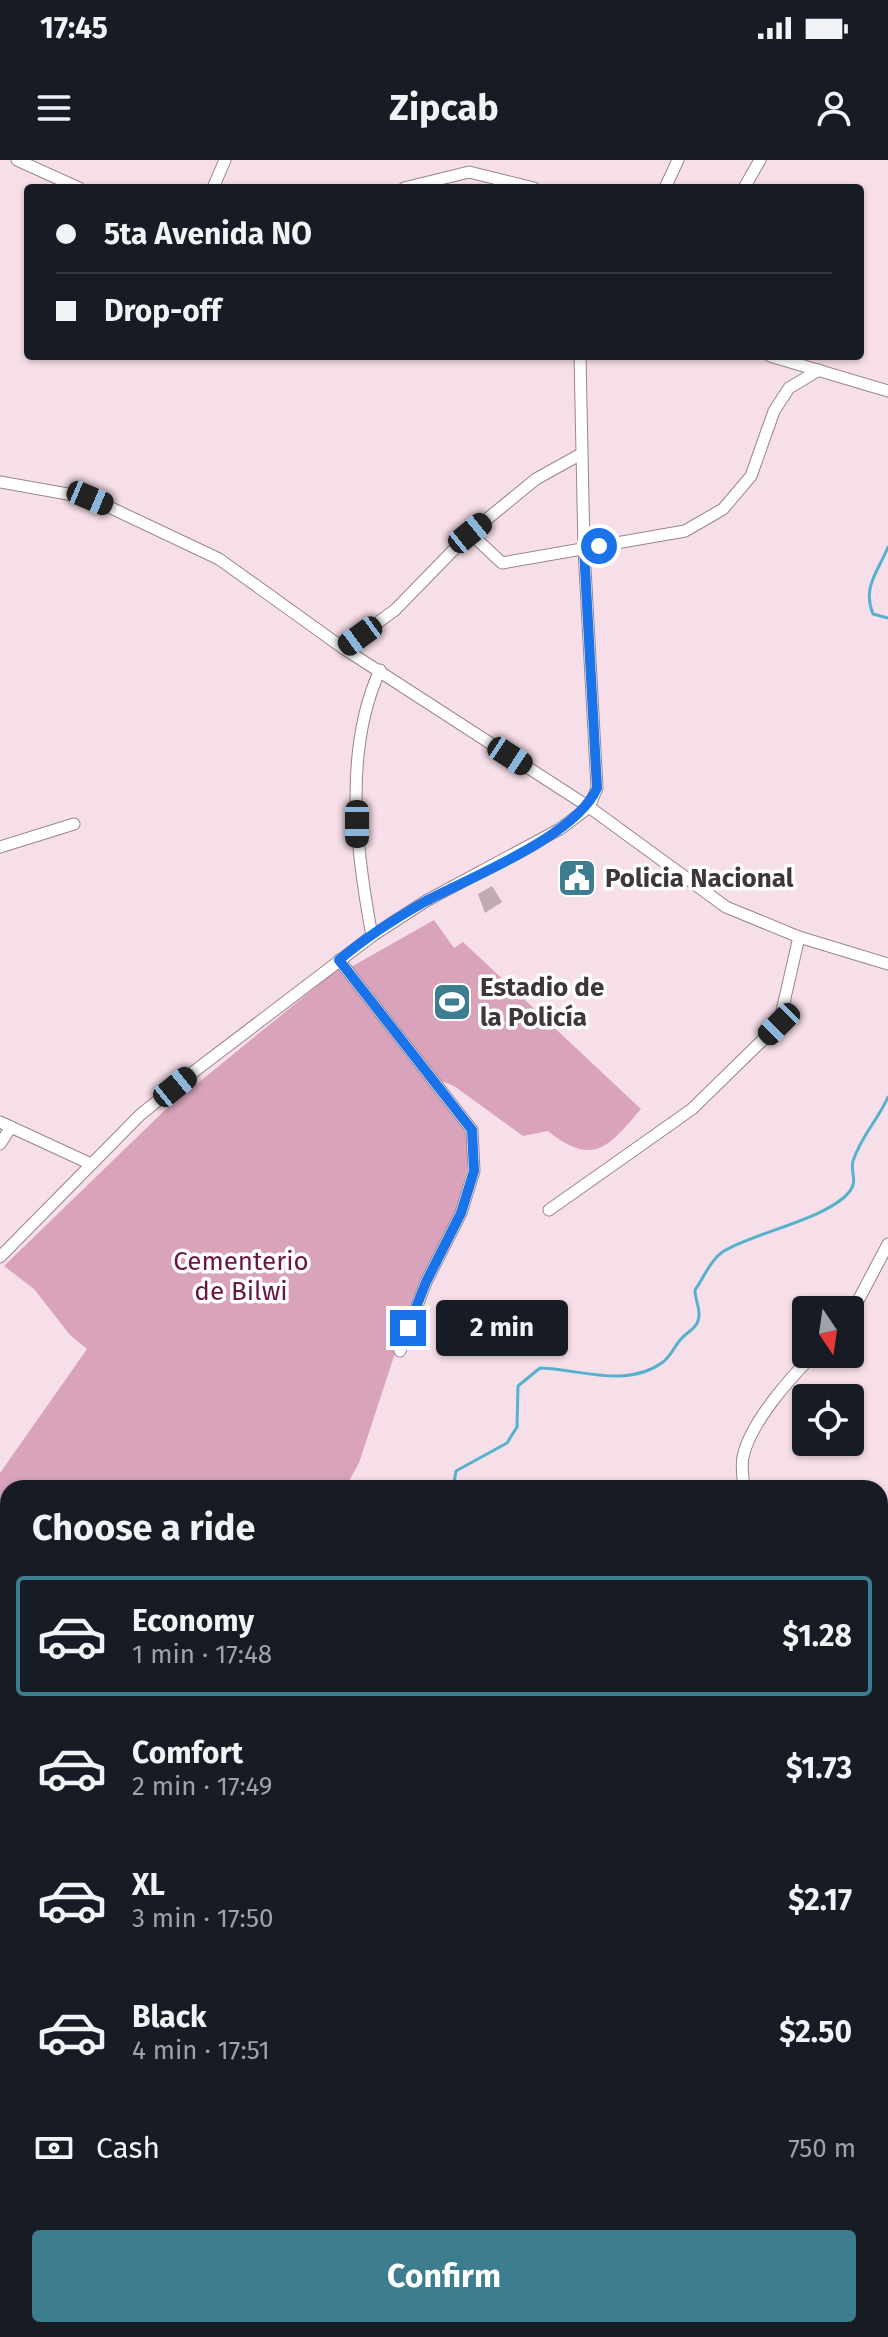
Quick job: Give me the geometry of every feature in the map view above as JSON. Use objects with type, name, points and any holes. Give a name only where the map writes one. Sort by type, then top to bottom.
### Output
[{"type":"street","points":[[17,160],[70,184]]},
{"type":"street","points":[[215,184],[225,160]]},
{"type":"street","points":[[667,184],[678,160]]},
{"type":"street","points":[[746,184],[760,160]]},
{"type":"street","points":[[420,184],[469,172],[518,184]]},
{"type":"street","points":[[0,1257],[151,1106],[339,960],[426,901],[511,858],[589,807],[597,788],[584,549],[580,360]]},
{"type":"street","points":[[784,360],[888,391]]},
{"type":"street","points":[[470,533],[502,563],[685,531],[723,509],[751,476],[774,411],[789,388],[819,370]]},
{"type":"street","points":[[343,648],[395,610],[470,533],[536,479],[581,454]]},
{"type":"street","points":[[0,482],[90,498],[219,559],[343,648],[589,807],[726,907],[799,937],[888,964]]},
{"type":"street","points":[[372,936],[357,843],[358,804],[368,695],[380,670]]},
{"type":"street","points":[[0,847],[74,824]]},
{"type":"street","points":[[549,1210],[692,1109],[779,1024],[799,937]]},
{"type":"street","points":[[339,960],[472,1130],[474,1171],[461,1213],[426,1282],[400,1351]]},
{"type":"street","points":[[0,1144],[6,1124],[91,1164]]},
{"type":"street","points":[[861,1296],[888,1244]]},
{"type":"street","points":[[743,1480],[742,1458],[752,1435],[801,1368]]},
{"type":"green space","points":[[434,920],[454,948],[463,942],[641,1109],[610,1142],[589,1150],[564,1142],[548,1131],[523,1136],[454,1086],[436,1079],[351,967]]},
{"type":"green space","name":"Cementerio de Bilwi","points":[[339,968],[467,1132],[467,1169],[457,1210],[397,1347],[359,1463],[349,1480],[0,1480],[0,1473],[87,1349],[70,1335],[34,1289],[4,1266],[165,1110]]},
{"type":"building","points":[[492,886],[502,902],[485,913],[478,894]]},
{"type":"waterway","points":[[888,547],[869,596],[873,614],[888,618]]},
{"type":"waterway","points":[[454,1480],[456,1471],[507,1443],[517,1427],[518,1386],[540,1368],[619,1376],[649,1370],[663,1362],[697,1323],[699,1311],[695,1290],[719,1254],[810,1217],[840,1201],[850,1191],[856,1152],[888,1097]]},
{"type":"place","name":"Policia Nacional","points":[[577,878]]},
{"type":"place","name":"Estadio de la Policía","points":[[452,1002]]},
{"type":"route","points":[[408,1328],[426,1282],[461,1213],[474,1171],[472,1130],[339,960],[426,901],[511,858],[560,829],[589,807],[597,788],[584,549],[599,546]]}]
